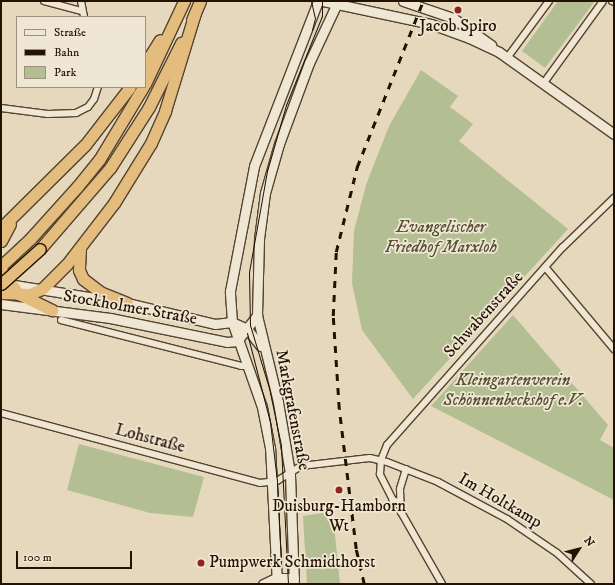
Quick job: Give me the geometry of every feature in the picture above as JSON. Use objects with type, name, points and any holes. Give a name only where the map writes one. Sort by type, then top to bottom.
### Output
[{"type":"highway","points":[[4,283],[40,249],[88,196],[132,136],[166,76],[200,1]]},
{"type":"highway","points":[[146,62],[183,4]]},
{"type":"highway","points":[[146,82],[183,4]]},
{"type":"highway","points":[[1,293],[19,294],[42,289],[56,277],[80,249],[114,203],[151,143],[176,82],[194,14]]},
{"type":"highway","points":[[1,228],[85,144],[129,88]]},
{"type":"highway","points":[[1,266],[30,239],[98,160],[142,88]]},
{"type":"highway","points":[[1,241],[18,212]]},
{"type":"highway","points":[[80,249],[79,270],[83,279],[100,292],[127,303]]},
{"type":"highway","points":[[1,269],[4,283],[19,294],[52,310]]},
{"type":"main road","name":"Markgrafenstraße","points":[[276,581],[270,448],[262,407],[232,322],[230,291],[254,166],[318,1]]},
{"type":"main road","points":[[323,1],[337,2],[431,24],[503,55]]},
{"type":"main road","points":[[403,1],[453,18],[472,30],[543,84],[613,132]]},
{"type":"main road","name":"Markgrafenstraße","points":[[294,581],[290,473],[278,402],[264,352],[256,315],[259,239],[265,193],[279,144],[309,63],[337,2]]},
{"type":"main road","name":"Stockholmer Straße","points":[[4,283],[127,303],[215,324],[232,322],[246,328]]},
{"type":"main road","name":"Stockholmer Straße","points":[[1,304],[123,321],[215,341],[238,341]]},
{"type":"main road","points":[[238,341],[256,315]]},
{"type":"main road","points":[[246,328],[264,352]]},
{"type":"main road","points":[[263,584],[276,581],[294,581]]},
{"type":"street","points":[[44,1],[83,14],[81,1]]},
{"type":"street","points":[[503,55],[549,1]]},
{"type":"street","points":[[543,84],[603,1]]},
{"type":"street","points":[[1,108],[48,114],[76,112],[88,107],[94,99],[98,88]]},
{"type":"street","name":"Schwabenstraße","points":[[381,460],[388,445],[546,268],[614,198]]},
{"type":"street","points":[[546,268],[614,349]]},
{"type":"street","name":"Stockholmer Straße","points":[[61,320],[241,366],[248,366]]},
{"type":"street","name":"Lohstraße","points":[[1,413],[260,484],[272,482],[290,473]]},
{"type":"street","points":[[290,473],[301,466],[370,458],[381,460],[380,474],[387,490],[393,500],[400,503]]},
{"type":"street","name":"Im Holtkamp","points":[[381,460],[406,469],[473,500],[518,525],[557,553],[591,584]]},
{"type":"street","points":[[406,469],[400,489],[401,512],[442,584]]},
{"type":"green space","points":[[558,1],[595,1],[545,68],[522,51]]},
{"type":"green space","name":"Evangelischer Friedhof Marxloh","points":[[421,70],[458,96],[450,107],[473,124],[459,141],[568,229],[413,399],[362,330],[352,283],[354,231],[366,185],[389,126]]},
{"type":"green space","name":"Kleingartenverein Schönnenbeckshof e.V.","points":[[513,315],[608,425],[600,440],[614,448],[614,500],[431,406]]},
{"type":"green space","points":[[79,444],[204,477],[193,517],[150,513],[67,490]]},
{"type":"green space","points":[[323,513],[334,525],[340,584],[307,584],[303,516]]},
{"type":"tram line","points":[[311,1],[315,18],[312,30]]},
{"type":"tram line","points":[[288,584],[281,445],[269,388],[250,325],[249,272],[267,171],[286,105],[322,16],[322,1]]},
{"type":"tram line","points":[[247,333],[270,422],[277,481],[281,562]]},
{"type":"railway","points":[[364,584],[356,549],[339,409],[333,316],[336,252],[357,167],[423,1]]},
{"type":"place","name":"Jacob Spiro","points":[[458,10]]},
{"type":"place","name":"Duisburg-Hamborn Wt","points":[[339,490]]},
{"type":"place","name":"Pumpwerk Schmidthorst","points":[[201,563]]}]
